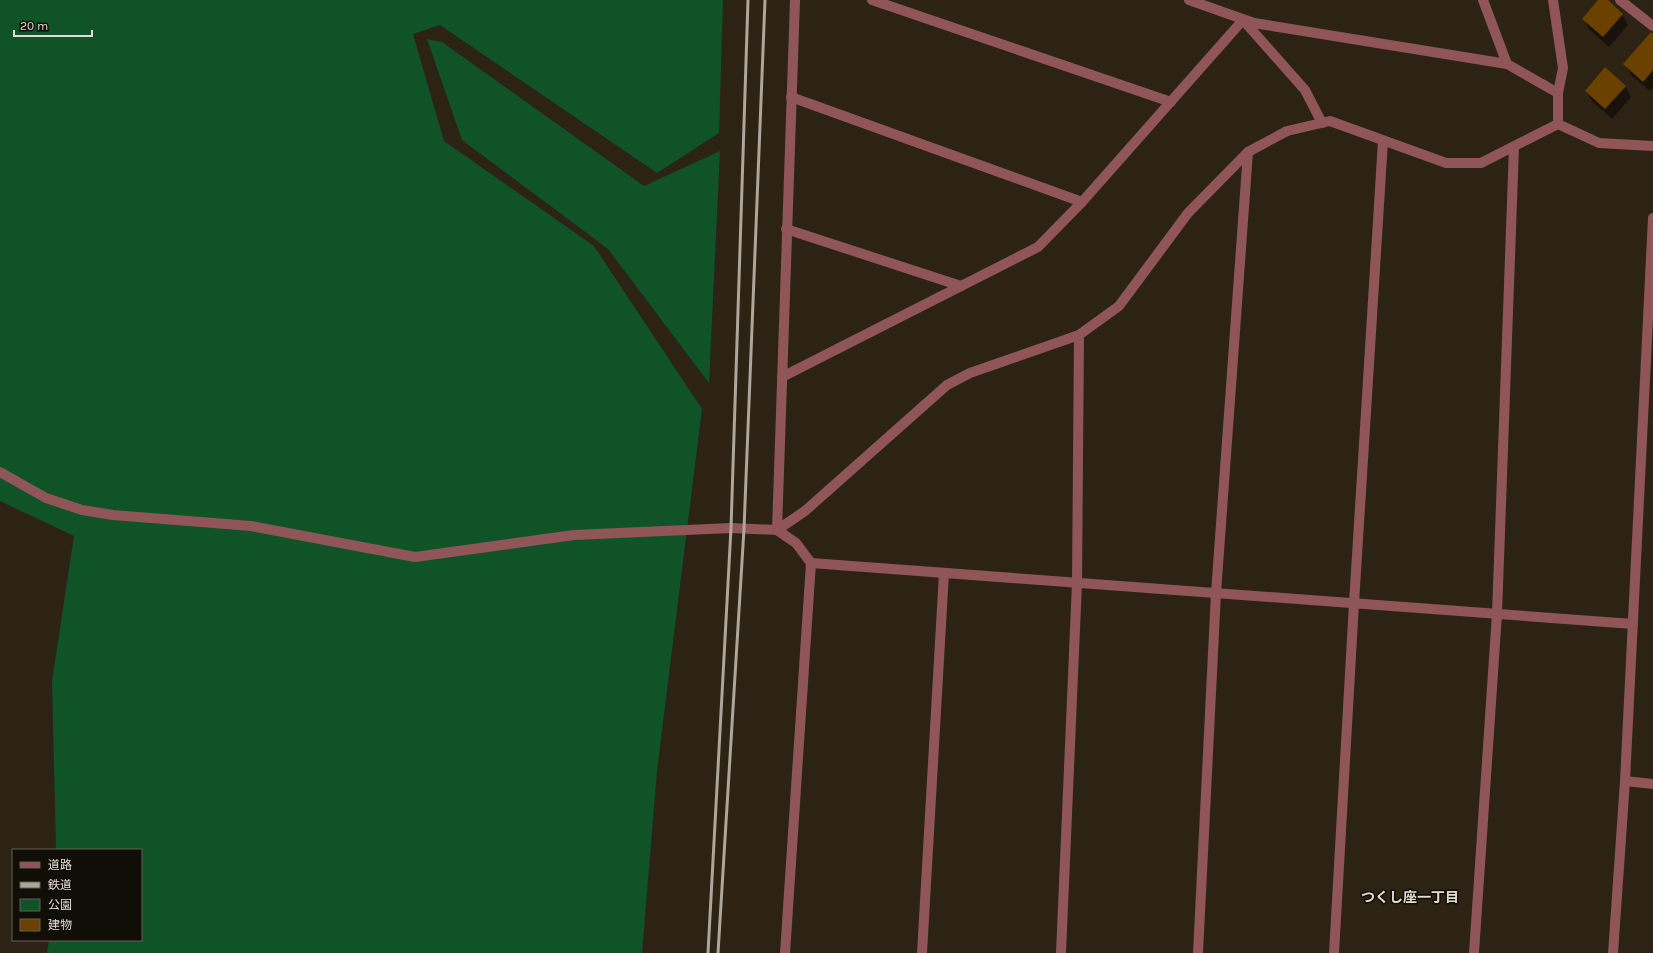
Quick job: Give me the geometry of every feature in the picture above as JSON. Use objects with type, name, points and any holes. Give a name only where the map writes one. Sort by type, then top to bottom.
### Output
[{"type":"street","points":[[777,530],[786,229],[795,0]]},
{"type":"street","points":[[872,0],[1171,102]]},
{"type":"street","points":[[1189,0],[1254,23],[1507,64],[1558,92]]},
{"type":"street","points":[[1482,0],[1507,64]]},
{"type":"street","points":[[1554,0],[1563,68],[1558,92],[1558,124]]},
{"type":"street","points":[[1620,0],[1653,26]]},
{"type":"street","points":[[782,377],[1038,246],[1082,202],[1243,20]]},
{"type":"street","points":[[1243,20],[1305,90],[1322,123]]},
{"type":"street","points":[[791,97],[1082,202]]},
{"type":"street","points":[[777,530],[805,511],[947,385],[970,373],[1079,335],[1119,306],[1188,213],[1248,152],[1287,131],[1330,121],[1446,163],[1481,163],[1558,124]]},
{"type":"street","points":[[1558,124],[1599,143],[1653,146]]},
{"type":"street","points":[[1334,953],[1383,141]]},
{"type":"street","points":[[1474,953],[1497,614],[1514,147]]},
{"type":"street","points":[[1198,953],[1216,593],[1248,152]]},
{"type":"street","points":[[1613,953],[1625,781],[1633,624],[1650,355],[1653,218]]},
{"type":"street","points":[[786,229],[961,286]]},
{"type":"street","points":[[1061,953],[1077,583],[1079,335]]},
{"type":"street","points":[[0,472],[46,498],[82,510],[113,515],[251,526],[415,556],[574,536],[731,528],[777,530],[796,543],[810,563],[786,953]]},
{"type":"street","points":[[810,563],[1633,624]]},
{"type":"street","points":[[922,953],[944,572]]},
{"type":"street","points":[[1625,781],[1653,784]]},
{"type":"green space","points":[[0,0],[723,0],[719,133],[657,173],[440,25],[413,34],[444,141],[594,246],[702,409],[657,771],[642,953],[47,953],[49,941],[142,941],[142,849],[56,849],[52,681],[74,536],[0,501]]},
{"type":"green space","points":[[427,39],[442,42],[644,186],[720,151],[709,383],[608,249],[462,140]]},
{"type":"building","points":[[1598,0],[1608,0],[1623,14],[1603,37],[1582,19]]},
{"type":"building","points":[[1651,32],[1653,34],[1653,70],[1643,82],[1623,64]]},
{"type":"building","points":[[1605,67],[1626,86],[1605,109],[1585,91]]},
{"type":"railway","points":[[708,953],[731,528],[748,0]]},
{"type":"railway","points":[[718,953],[744,529],[765,0]]},
{"type":"district","name":"つくし座一丁目","points":[[1410,897]]}]
